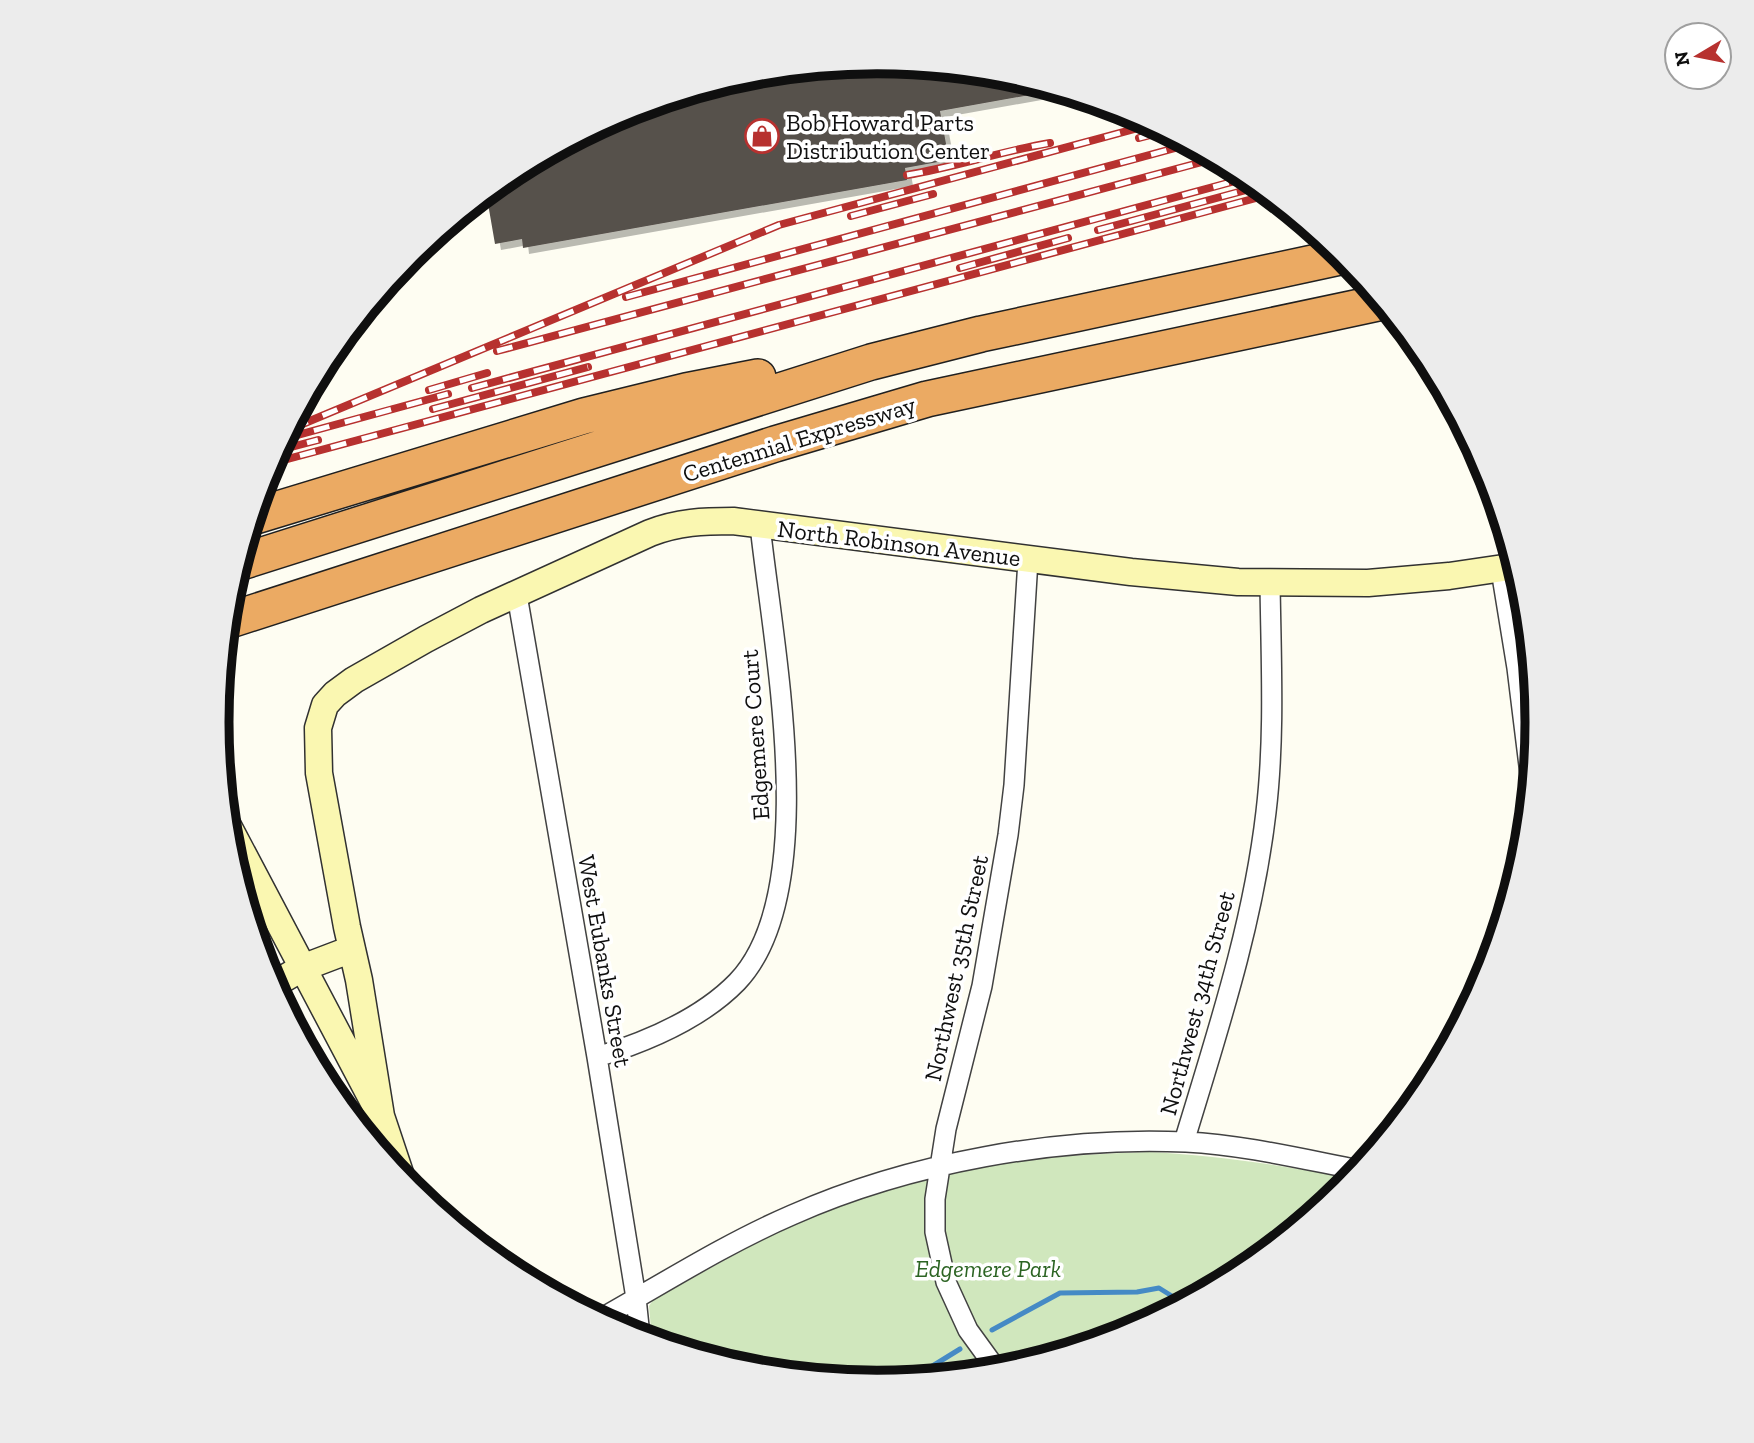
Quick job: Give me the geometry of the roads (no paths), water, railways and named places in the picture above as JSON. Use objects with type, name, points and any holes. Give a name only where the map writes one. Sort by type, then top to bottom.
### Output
[{"type":"highway","points":[[263,514],[584,416],[648,400],[981,334],[1331,259]]},
{"type":"highway","name":"Centennial Expressway","points":[[238,618],[775,444],[927,399],[1372,304]]},
{"type":"highway","points":[[249,560],[773,391],[981,334]]},
{"type":"street","name":"North Robinson Avenue","points":[[352,949],[319,773],[318,728],[326,705],[335,694],[369,671],[481,610],[668,526],[705,521],[733,521],[1173,577],[1270,583],[1368,583],[1506,568]]},
{"type":"street","name":"Edgemere Court","points":[[597,1056],[623,1049],[692,1016],[715,1001],[737,981],[751,963],[772,915],[784,847],[786,758],[760,525]]},
{"type":"street","name":"Northwest 35th Street","points":[[990,1359],[968,1330],[946,1283],[938,1250],[934,1199],[938,1167],[982,986],[1008,835],[1015,773],[1028,560]]},
{"type":"street","name":"Northwest 34th Street","points":[[1184,1142],[1237,968],[1257,872],[1271,760],[1270,583]]},
{"type":"street","points":[[1510,584],[1525,731]]},
{"type":"street","name":"West Eubanks Street","points":[[517,594],[597,1056],[639,1324]]},
{"type":"street","points":[[242,853],[381,1116]]},
{"type":"street","points":[[283,979],[302,968],[352,949],[381,1116],[393,1152]]},
{"type":"street","points":[[611,1312],[729,1246],[793,1214],[845,1193],[938,1167],[1015,1152],[1079,1144],[1184,1142],[1238,1147],[1347,1168]]},
{"type":"waterway","points":[[992,1330],[1060,1293],[1137,1292],[1159,1288],[1174,1297]]},
{"type":"waterway","points":[[931,1367],[960,1349]]},
{"type":"railway","points":[[302,424],[779,225],[1137,128]]},
{"type":"railway","points":[[1139,138],[1152,135]]},
{"type":"railway","points":[[907,175],[1050,143]]},
{"type":"railway","points":[[626,297],[1178,147]]},
{"type":"railway","points":[[497,351],[1204,162]]},
{"type":"railway","points":[[472,388],[1234,181]]},
{"type":"railway","points":[[1098,230],[1247,190]]},
{"type":"railway","points":[[851,216],[933,194]]},
{"type":"railway","points":[[285,460],[1258,198]]},
{"type":"railway","points":[[960,268],[1068,238]]},
{"type":"railway","points":[[433,409],[588,367]]},
{"type":"railway","points":[[429,390],[487,373]]},
{"type":"railway","points":[[296,436],[448,394]]},
{"type":"railway","points":[[290,447],[318,440]]},
{"type":"place","name":"Bob Howard Parts Distribution Center","points":[[762,136]]},
{"type":"park label","name":"Edgemere Park","points":[[988,1268]]}]
